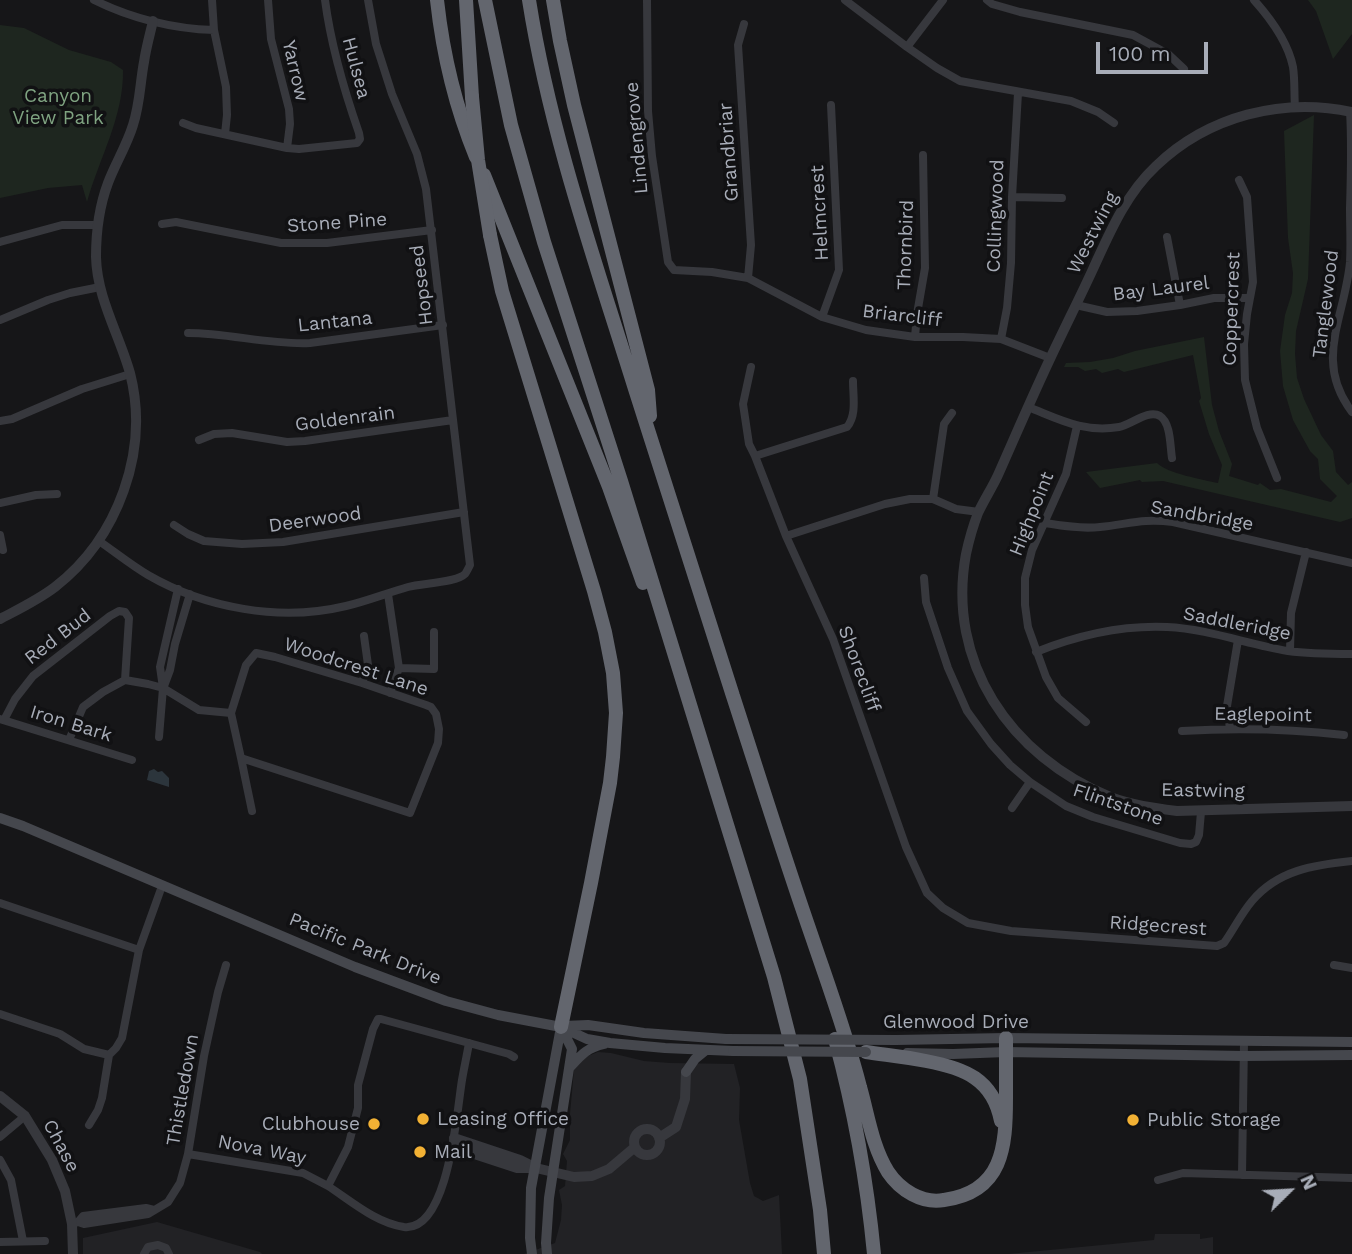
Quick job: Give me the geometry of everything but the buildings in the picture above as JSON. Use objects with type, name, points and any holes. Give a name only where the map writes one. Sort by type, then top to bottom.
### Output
[{"type":"highway","points":[[437,0],[450,80],[467,134],[609,487],[715,786]]},
{"type":"highway","points":[[466,0],[478,160],[489,235],[502,291],[598,605],[613,673],[616,713],[610,783],[561,1027]]},
{"type":"highway","points":[[485,0],[510,125],[544,242],[774,976],[800,1079],[824,1254]]},
{"type":"highway","points":[[528,0],[550,109],[567,173],[787,865],[841,1023],[879,1156],[899,1185],[918,1198],[934,1202],[949,1200],[968,1194],[992,1176],[1003,1150],[1006,1133],[1006,1045]]},
{"type":"highway","points":[[553,0],[574,106],[648,390],[653,445]]},
{"type":"highway","points":[[787,865],[848,1087],[870,1213],[874,1254]]},
{"type":"highway","points":[[866,1052],[901,1054],[949,1065],[971,1074],[993,1096],[998,1107],[1003,1150]]},
{"type":"main road","name":"Pacific Park Drive","points":[[0,818],[355,967],[446,1001],[498,1015],[561,1027],[587,1039],[610,1043],[733,1051]]},
{"type":"main road","name":"Glenwood Drive","points":[[561,1027],[589,1025],[644,1033],[726,1039],[896,1040],[1244,1056],[1352,1055]]},
{"type":"main road","points":[[547,1254],[548,1209],[572,1049],[561,1027]]},
{"type":"main road","points":[[532,1254],[531,1188],[561,1027]]},
{"type":"main road","name":"Glenwood Drive","points":[[901,1054],[953,1054],[1006,1045],[1352,1042]]},
{"type":"main road","points":[[570,1067],[591,1047],[610,1043]]},
{"type":"main road","points":[[673,1048],[686,1072]]},
{"type":"main road","points":[[686,1072],[706,1050]]},
{"type":"main road","name":"Glenwood Drive","points":[[733,1051],[866,1052]]},
{"type":"street","points":[[94,0],[121,12],[153,21],[188,29],[214,30]]},
{"type":"street","points":[[212,0],[214,30],[226,87],[225,134]]},
{"type":"street","name":"Yarrow","points":[[268,0],[271,38],[289,109],[287,148]]},
{"type":"street","name":"Hulsea","points":[[287,148],[357,143],[360,139],[336,59],[325,0]]},
{"type":"street","name":"Hopseed","points":[[368,0],[376,44],[417,153],[426,189],[470,565],[466,574],[454,580],[430,582],[388,594]]},
{"type":"street","name":"Lindengrove","points":[[647,0],[647,78],[652,156],[668,262],[674,270]]},
{"type":"street","points":[[845,0],[907,47],[960,81],[1071,102],[1098,112],[1114,122]]},
{"type":"street","points":[[907,47],[943,0]]},
{"type":"street","points":[[987,0],[1020,12],[1133,35],[1168,54],[1184,69]]},
{"type":"street","points":[[1254,0],[1284,40],[1293,67],[1294,107]]},
{"type":"street","points":[[0,619],[54,587],[70,574],[99,541],[114,516],[132,464],[136,418],[134,395],[122,348],[106,310],[100,287],[96,259],[97,225],[107,185],[133,127],[153,21]]},
{"type":"street","name":"Grandbriar","points":[[744,24],[738,45],[751,245],[748,278]]},
{"type":"street","name":"Collingwood","points":[[1001,339],[1011,263],[1018,93]]},
{"type":"street","name":"Helmcrest","points":[[822,317],[839,270],[831,105]]},
{"type":"street","name":"Westwing","points":[[979,512],[993,488],[1109,233],[1130,195],[1156,166],[1186,142],[1216,124],[1245,115],[1308,106],[1351,112]]},
{"type":"street","name":"Tanglewood","points":[[1351,112],[1350,264],[1333,343],[1333,366],[1337,385],[1352,412]]},
{"type":"street","points":[[183,123],[287,148]]},
{"type":"street","name":"Thornbird","points":[[915,337],[925,268],[923,155]]},
{"type":"street","name":"Coppercrest","points":[[1239,180],[1247,197],[1253,282],[1244,344],[1245,380],[1257,428],[1277,478]]},
{"type":"street","points":[[1012,197],[1062,198]]},
{"type":"street","name":"Stone Pine","points":[[162,224],[176,222],[281,243],[327,243],[432,230]]},
{"type":"street","points":[[0,242],[62,225],[97,225]]},
{"type":"street","points":[[1167,237],[1180,305]]},
{"type":"street","name":"Briarcliff","points":[[674,270],[748,278],[822,317],[866,330],[915,337],[1001,339],[1050,358]]},
{"type":"street","points":[[0,320],[48,300],[100,287]]},
{"type":"street","name":"Bay Laurel","points":[[1076,305],[1107,312],[1137,311],[1214,298],[1250,298]]},
{"type":"street","name":"Lantana","points":[[188,333],[209,333],[292,344],[443,324]]},
{"type":"street","name":"Shorecliff","points":[[751,366],[743,404],[749,444],[786,536],[833,639],[906,847],[927,893],[943,908],[968,923],[1011,931]]},
{"type":"street","points":[[0,421],[12,419],[82,389],[130,374]]},
{"type":"street","points":[[755,456],[846,427],[852,421],[854,413],[853,381]]},
{"type":"street","points":[[1028,407],[1077,426],[1108,428],[1125,426],[1147,415],[1157,415],[1167,426],[1172,458]]},
{"type":"street","points":[[933,499],[944,424],[952,413]]},
{"type":"street","name":"Goldenrain","points":[[199,440],[214,434],[232,433],[287,442],[305,441],[453,420]]},
{"type":"street","name":"Highpoint","points":[[1077,426],[1066,474],[1031,550],[1024,578],[1028,627],[1046,677],[1058,698],[1086,722]]},
{"type":"street","points":[[0,503],[36,495],[57,494]]},
{"type":"street","points":[[786,536],[885,504],[910,499],[933,499],[956,509],[979,512]]},
{"type":"street","name":"Deerwood","points":[[174,525],[204,541],[242,544],[283,542],[464,512]]},
{"type":"street","name":"Eastwing","points":[[979,512],[969,544],[963,581],[964,618],[971,653],[984,685],[1002,715],[1045,760],[1086,786],[1112,798],[1152,808],[1201,812],[1352,806]]},
{"type":"street","name":"Sandbridge","points":[[1045,523],[1101,527],[1138,520],[1173,522],[1352,563]]},
{"type":"street","points":[[0,535],[3,550]]},
{"type":"street","points":[[99,541],[147,574],[178,589],[249,610],[309,611],[344,606],[388,594],[399,667],[390,693]]},
{"type":"street","points":[[1290,651],[1291,613],[1306,552]]},
{"type":"street","name":"Flintstone","points":[[925,578],[926,602],[948,668],[967,710],[991,744],[1030,782],[1066,806],[1093,817],[1191,844],[1196,842],[1199,835],[1201,812]]},
{"type":"street","points":[[159,737],[163,688],[160,667],[178,589]]},
{"type":"street","points":[[163,688],[190,594]]},
{"type":"street","name":"Red Bud","points":[[2,719],[33,676],[119,611],[125,612],[129,618],[125,680]]},
{"type":"street","name":"Saddleridge","points":[[1036,653],[1091,633],[1148,626],[1205,631],[1290,651],[1352,654]]},
{"type":"street","points":[[399,667],[434,669],[434,632]]},
{"type":"street","points":[[362,684],[368,665],[364,636]]},
{"type":"street","points":[[1230,729],[1227,706],[1238,640]]},
{"type":"street","name":"Woodcrest Lane","points":[[231,713],[246,665],[256,653],[431,707],[436,714],[439,729],[438,743],[410,813],[242,758]]},
{"type":"street","points":[[69,740],[83,707],[125,680],[163,688],[199,710],[231,713],[252,811]]},
{"type":"street","name":"Iron Bark","points":[[2,719],[132,760]]},
{"type":"street","name":"Eaglepoint","points":[[1182,731],[1230,729],[1309,731],[1344,735]]},
{"type":"street","points":[[1012,808],[1030,782]]},
{"type":"street","name":"Ridgecrest","points":[[1011,931],[1221,945],[1252,900],[1273,883],[1297,870],[1352,861]]},
{"type":"street","points":[[89,1125],[102,1098],[109,1055],[122,1038],[139,950],[162,886]]},
{"type":"street","points":[[0,903],[139,950]]},
{"type":"street","name":"Thistledown","points":[[75,1223],[148,1214],[172,1198],[180,1184],[188,1154],[204,1056],[226,965]]},
{"type":"street","points":[[1334,965],[1352,968]]},
{"type":"street","points":[[0,1014],[60,1034],[84,1049],[109,1055]]},
{"type":"street","points":[[328,1186],[348,1147],[358,1108],[358,1086],[378,1019],[509,1054],[514,1058]]},
{"type":"street","points":[[1242,1175],[1244,1042]]},
{"type":"street","name":"Nova Way","points":[[188,1154],[303,1173],[385,1221],[406,1227],[415,1225],[424,1220],[445,1179],[454,1143],[469,1043]]},
{"type":"street","points":[[657,1135],[672,1121],[678,1121],[685,1099],[686,1072]]},
{"type":"street","name":"Chase","points":[[0,1096],[25,1116],[52,1160],[75,1223],[73,1254]]},
{"type":"street","points":[[0,1137],[25,1116]]},
{"type":"street","points":[[646,1128],[657,1135],[659,1147],[650,1154],[643,1154],[635,1147],[635,1137],[639,1131],[646,1128]]},
{"type":"street","points":[[454,1143],[517,1168],[536,1168],[573,1177],[592,1176],[609,1169],[635,1147]]},
{"type":"street","points":[[0,1160],[11,1180],[23,1241]]},
{"type":"street","points":[[1158,1180],[1183,1173],[1352,1178]]},
{"type":"street","points":[[0,1242],[45,1241]]},
{"type":"street","points":[[144,1254],[148,1247],[158,1245],[166,1248],[169,1254]]},
{"type":"shaded area","points":[[149,771],[162,771],[169,778],[169,787],[147,780]]},
{"type":"shaded area","points":[[598,1052],[644,1061],[734,1064],[740,1088],[739,1120],[750,1183],[754,1196],[763,1201],[779,1195],[782,1254],[524,1254],[555,1243],[561,1220],[559,1190],[565,1186],[567,1161],[563,1154],[570,1140],[574,1070],[583,1058]]},
{"type":"shaded area","points":[[157,1222],[262,1254],[83,1254],[83,1238]]},
{"type":"shaded area","points":[[1155,1234],[1200,1234],[1200,1239],[1213,1237],[1213,1254],[1008,1254],[1154,1240]]},
{"type":"green space","points":[[1308,0],[1352,0],[1352,34],[1333,59],[1316,11]]},
{"type":"green space","name":"Canyon View Park","points":[[0,25],[24,28],[69,50],[111,62],[123,70],[115,121],[87,202],[82,185],[48,188],[0,198]]},
{"type":"green space","points":[[1314,115],[1308,279],[1296,331],[1297,378],[1321,435],[1333,451],[1336,472],[1348,485],[1352,482],[1352,518],[1340,522],[1163,481],[1140,480],[1100,488],[1086,472],[1157,463],[1177,473],[1218,483],[1222,465],[1199,401],[1201,398],[1193,355],[1124,372],[1118,369],[1102,373],[1096,369],[1085,371],[1078,367],[1064,367],[1066,363],[1113,358],[1204,337],[1212,405],[1232,464],[1229,476],[1258,485],[1260,483],[1270,490],[1281,489],[1331,502],[1337,496],[1320,479],[1318,459],[1310,451],[1293,420],[1283,386],[1280,351],[1285,315],[1292,293],[1293,273],[1288,238],[1284,131]]},
{"type":"place","name":"Leasing Office","points":[[423,1119]]},
{"type":"place","name":"Public Storage","points":[[1133,1120]]},
{"type":"place","name":"Clubhouse","points":[[374,1124]]},
{"type":"place","name":"Mail","points":[[420,1152]]}]
